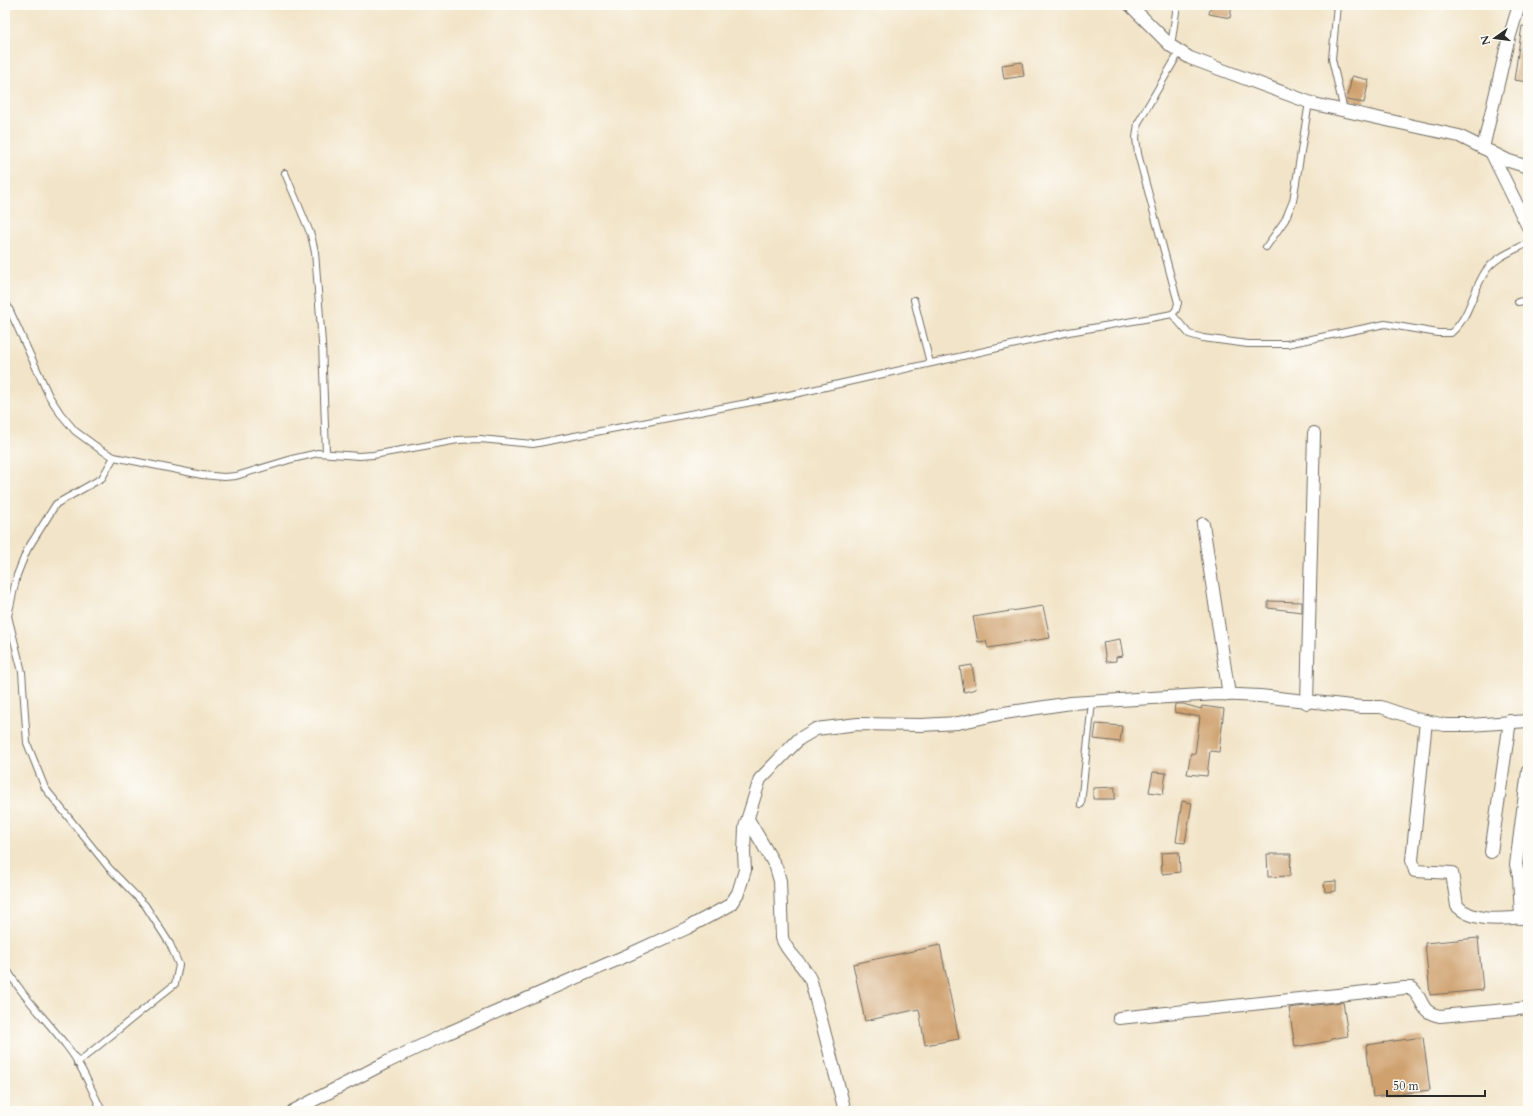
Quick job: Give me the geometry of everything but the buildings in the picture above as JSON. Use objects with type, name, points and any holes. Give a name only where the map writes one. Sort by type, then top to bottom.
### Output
[{"type":"street","points":[[1130,5],[1176,49],[1190,58],[1309,102],[1459,136],[1509,161],[1528,167]]},
{"type":"street","points":[[1519,5],[1507,45],[1487,150],[1528,227]]},
{"type":"street","points":[[1307,703],[1314,433]]},
{"type":"street","points":[[1203,524],[1229,695]]},
{"type":"street","points":[[293,1111],[387,1062],[448,1033],[628,955],[687,928],[730,905],[738,893],[745,870],[745,827],[760,779],[799,739],[816,729],[858,724],[958,723],[1004,713],[1092,702],[1217,694],[1260,696],[1307,703],[1381,707],[1426,721],[1445,725],[1528,720]]},
{"type":"street","points":[[1426,721],[1412,860],[1415,871],[1452,873],[1456,903],[1460,909],[1488,919],[1525,917],[1523,876],[1516,865],[1528,771]]},
{"type":"street","points":[[1491,852],[1510,721]]},
{"type":"street","points":[[748,819],[776,868],[780,881],[782,938],[784,946],[807,972],[811,981],[845,1111]]},
{"type":"street","points":[[1119,1018],[1404,988],[1412,988],[1418,994],[1422,1006],[1430,1014],[1440,1016],[1528,1008]]},
{"type":"lane","points":[[5,300],[50,396],[60,413],[75,431],[101,450],[114,457],[202,475],[224,477],[236,476],[292,459],[326,453],[359,456],[373,455],[458,440],[480,439],[533,444],[799,393],[1069,332],[1172,314],[1176,310],[1178,303],[1138,154],[1136,138],[1138,123],[1176,49],[1177,5]]},
{"type":"lane","points":[[1337,5],[1332,59],[1344,111]]},
{"type":"lane","points":[[1266,247],[1285,220],[1293,201],[1309,102]]},
{"type":"lane","points":[[285,173],[311,235],[315,252],[322,343],[326,453]]},
{"type":"lane","points":[[1172,314],[1189,334],[1203,338],[1248,344],[1287,344],[1385,324],[1438,333],[1451,333],[1463,321],[1484,273],[1492,263],[1528,243]]},
{"type":"lane","points":[[914,300],[930,363]]},
{"type":"lane","points":[[1518,302],[1528,300]]},
{"type":"lane","points":[[77,1063],[175,984],[179,965],[170,944],[145,905],[109,868],[45,788],[27,743],[22,672],[8,616],[17,575],[27,550],[56,504],[102,478],[114,457]]},
{"type":"lane","points":[[1081,804],[1092,702]]},
{"type":"lane","points":[[5,966],[12,979],[66,1045],[102,1111]]}]
